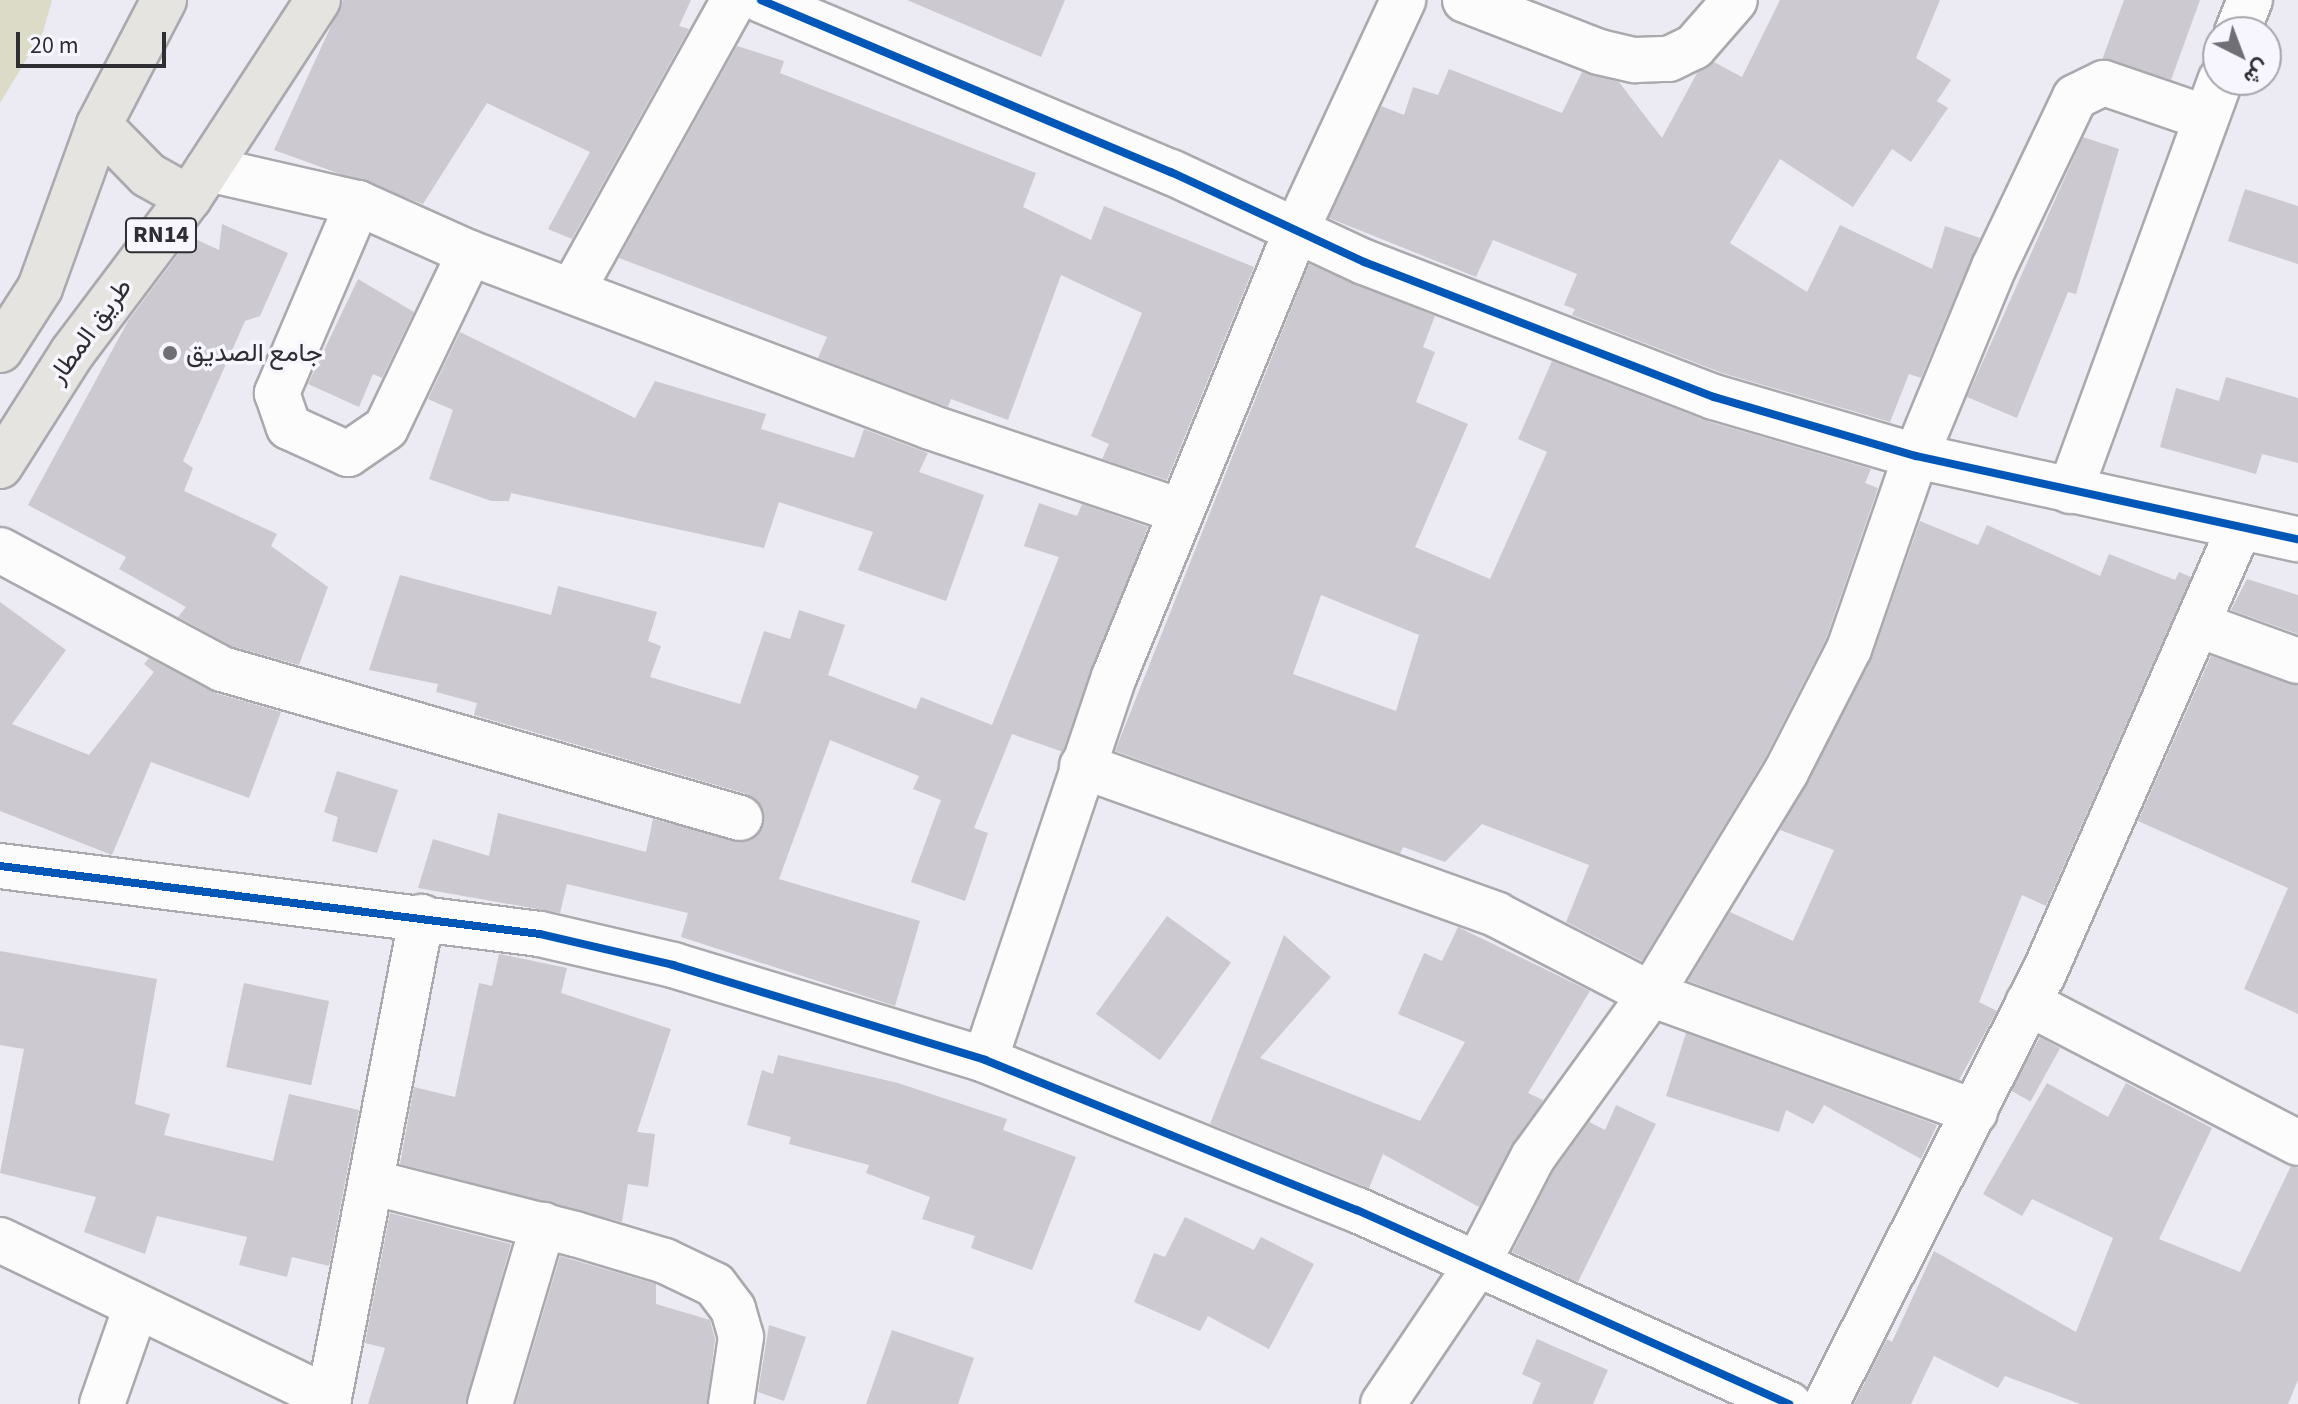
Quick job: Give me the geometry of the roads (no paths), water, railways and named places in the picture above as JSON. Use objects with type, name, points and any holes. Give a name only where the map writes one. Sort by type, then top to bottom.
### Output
[{"type":"main road","points":[[0,350],[40,288],[99,125],[164,0]]},
{"type":"main road","name":"طريق المطار","points":[[0,466],[72,353],[199,184],[318,0]]},
{"type":"main road","points":[[99,125],[148,175],[199,184]]},
{"type":"street","points":[[572,291],[734,0]]},
{"type":"street","points":[[761,0],[1296,231],[1714,397],[1916,456],[2298,539]]},
{"type":"street","points":[[985,1060],[1082,766],[1180,511],[1296,231],[1403,0]]},
{"type":"street","points":[[1465,0],[1599,52],[1635,60],[1669,59],[1694,47],[1735,0]]},
{"type":"street","points":[[1383,1404],[1478,1263],[1533,1157],[1651,994],[1786,772],[1849,649],[1916,456],[1994,267],[2075,97],[2104,83],[2213,99],[2070,491]]},
{"type":"street","points":[[199,184],[358,203],[470,253],[930,427],[1180,511]]},
{"type":"street","points":[[358,203],[277,393],[289,427],[348,454],[386,428],[470,253]]},
{"type":"street","points":[[1826,1404],[2028,1003],[2199,625],[2240,527]]},
{"type":"street","points":[[0,550],[222,669],[740,818]]},
{"type":"street","points":[[2199,625],[2298,661]]},
{"type":"street","points":[[1082,766],[1497,915],[1651,994],[1975,1112]]},
{"type":"street","points":[[0,866],[215,898],[422,917],[604,946],[985,1060],[1478,1263],[1789,1404]]},
{"type":"street","points":[[0,1240],[328,1401],[422,917]]},
{"type":"street","points":[[2028,1003],[2298,1143]]},
{"type":"street","points":[[371,1182],[543,1225],[665,1261],[715,1285],[733,1309],[741,1337],[731,1404]]},
{"type":"street","points":[[490,1404],[543,1225]]},
{"type":"street","points":[[102,1404],[136,1307]]},
{"type":"place","name":"جامع الصديق","points":[[170,353]]}]
